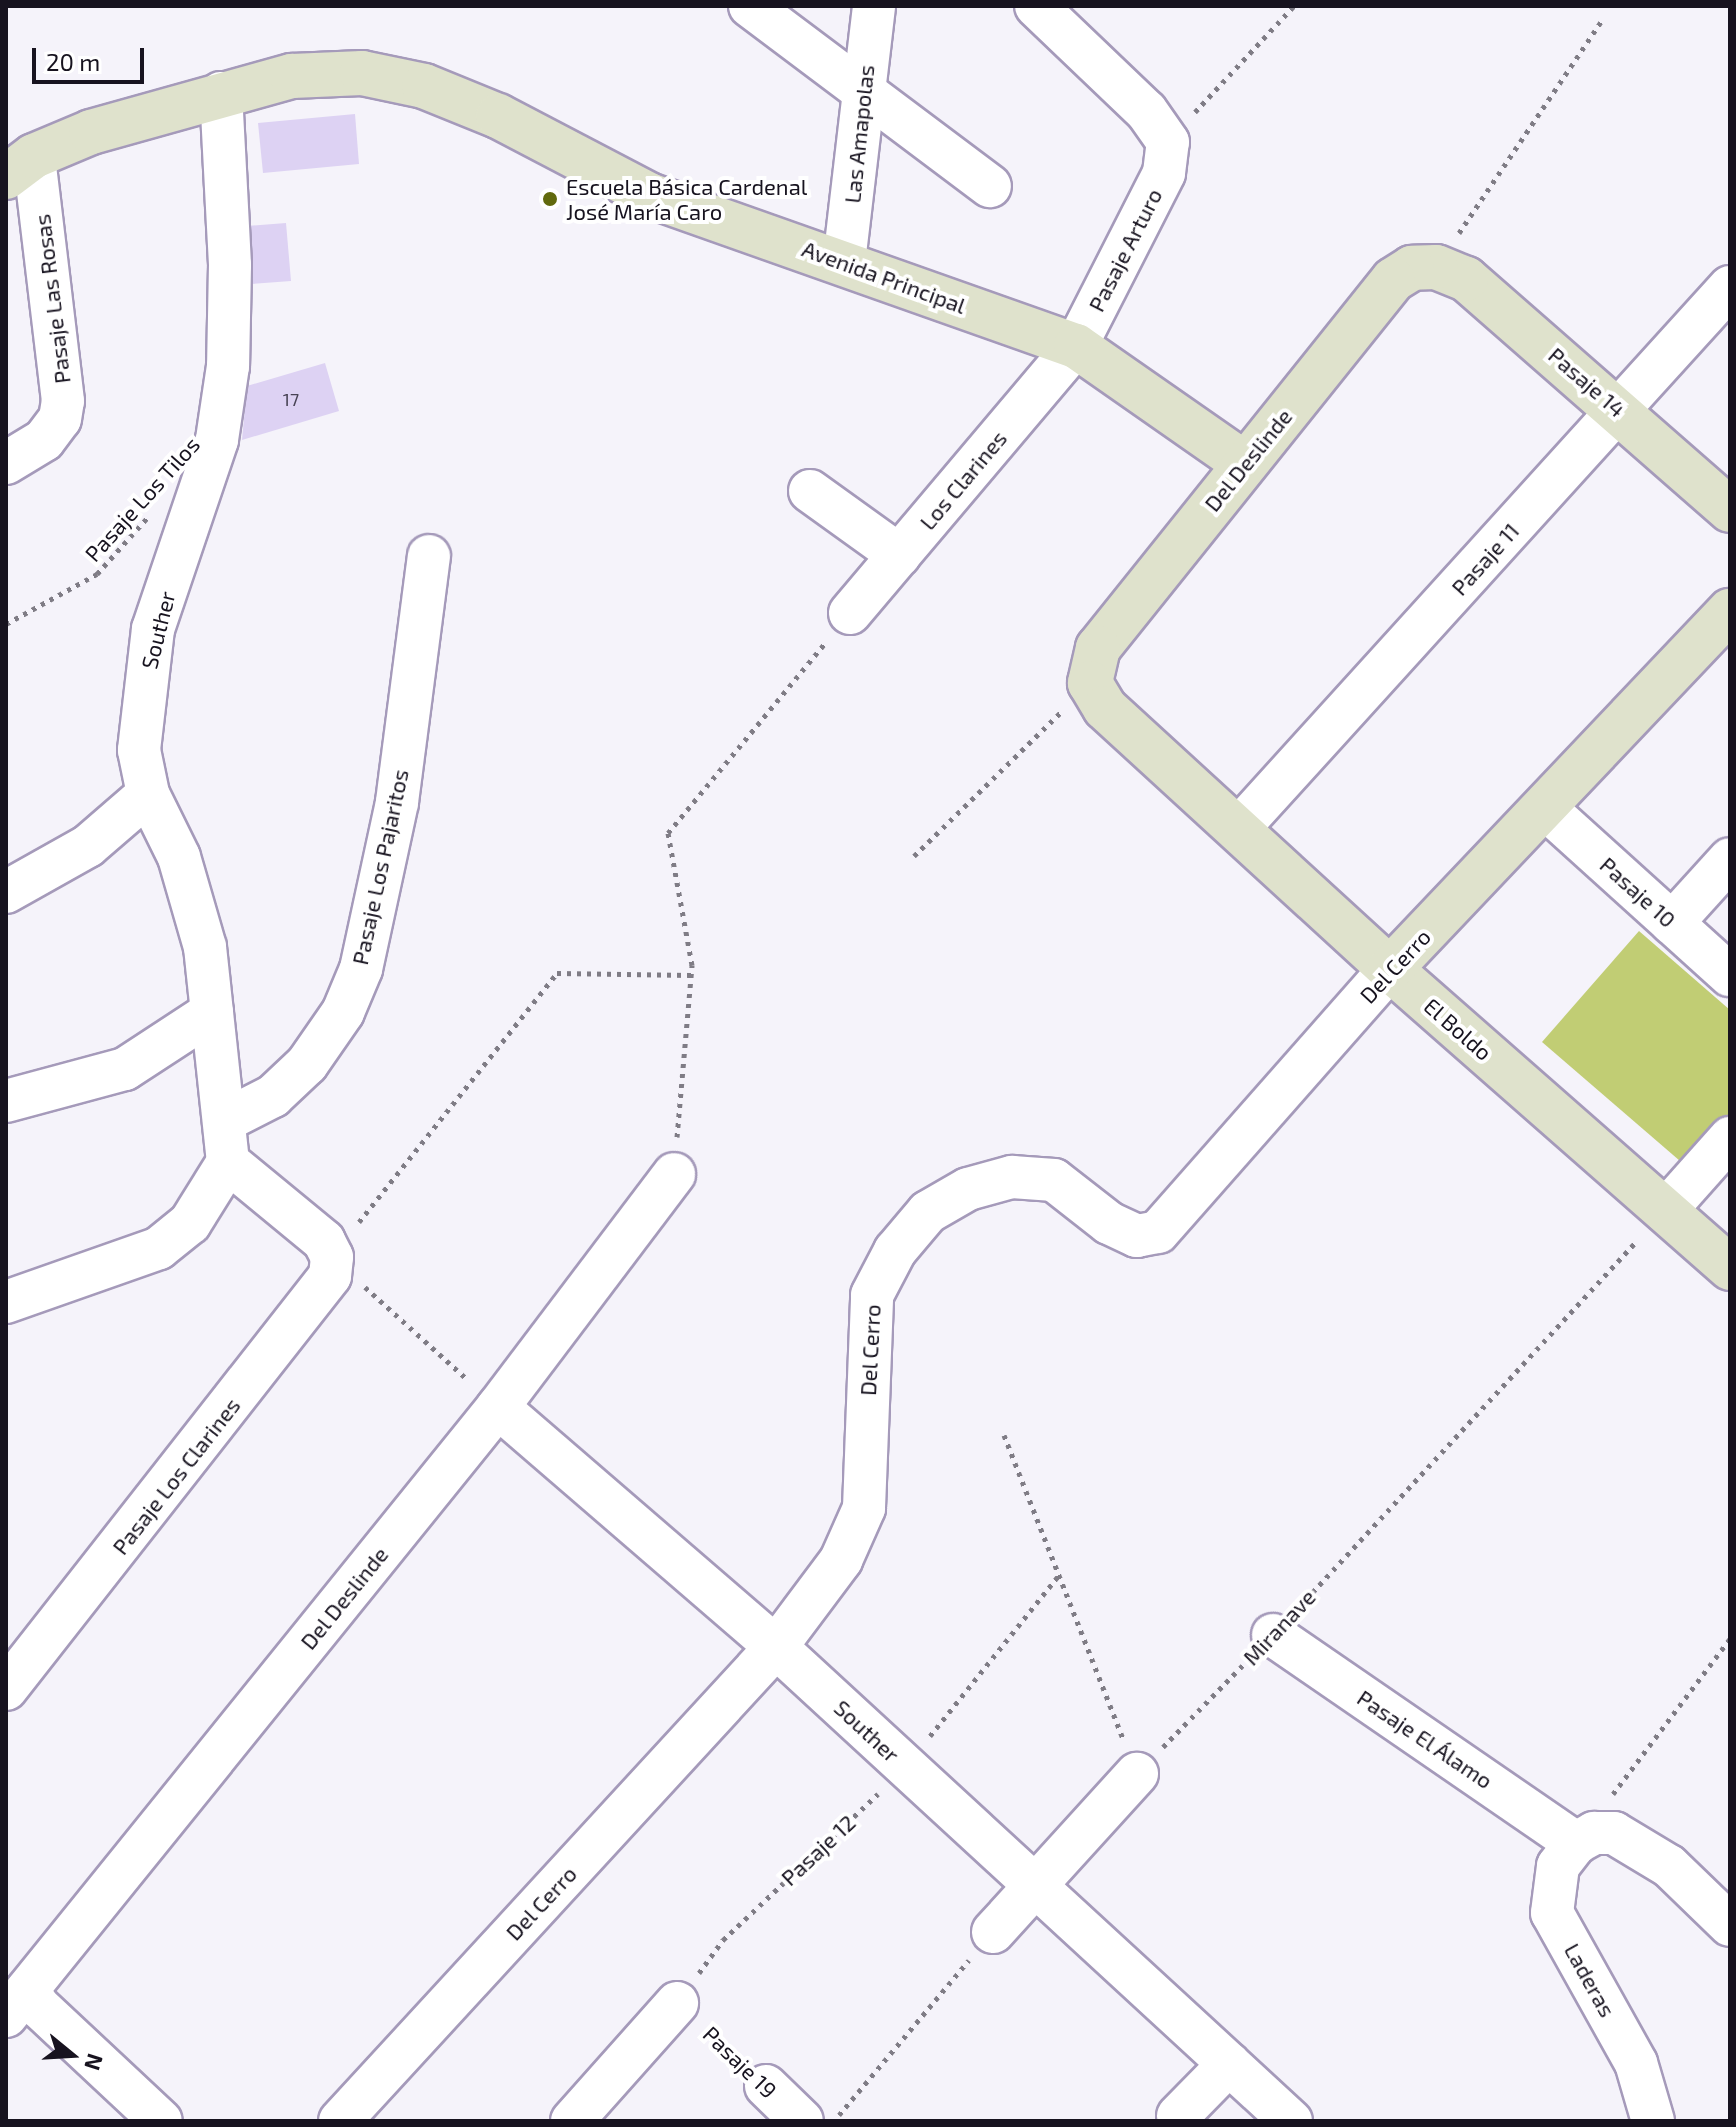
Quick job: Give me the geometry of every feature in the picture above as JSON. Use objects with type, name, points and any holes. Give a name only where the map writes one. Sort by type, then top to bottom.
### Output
[{"type":"street","points":[[750,6],[990,186]]},
{"type":"street","name":"Las Amapolas","points":[[844,262],[874,6]]},
{"type":"street","points":[[1036,6],[1157,127]]},
{"type":"street","name":"Avenida Principal","points":[[20,166],[221,93],[292,76],[362,73],[424,86],[498,116],[649,195],[1076,346],[1245,464]]},
{"type":"street","name":"Souther","points":[[221,93],[230,265],[228,366],[217,440],[153,629],[139,750],[148,794],[193,896],[212,1012],[228,1162]]},
{"type":"street","name":"Pasaje Arturo","points":[[1076,346],[1164,173],[1157,127]]},
{"type":"street","name":"Pasaje Las Rosas","points":[[6,463],[44,440],[60,419],[63,401],[20,166]]},
{"type":"street","name":"Pasaje 14","points":[[1436,267],[1466,279],[1620,410],[1730,510]]},
{"type":"street","name":"Del Deslinde","points":[[1090,683],[1098,648],[1393,280],[1412,268],[1436,267]]},
{"type":"street","name":"Pasaje 11","points":[[1238,829],[1730,287]]},
{"type":"street","name":"Los Clarines","points":[[850,613],[1076,346]]},
{"type":"street","points":[[810,491],[899,555]]},
{"type":"street","name":"Pasaje Los Pajaritos","points":[[224,1121],[273,1096],[307,1064],[343,1012],[361,969],[397,802],[429,556]]},
{"type":"street","name":"Del Cerro","points":[[340,2121],[776,1647],[856,1533],[864,1508],[872,1295],[895,1251],[928,1212],[968,1189],[1012,1177],[1054,1180],[1109,1223],[1137,1236],[1158,1232],[1390,969],[1546,809],[1730,611]]},
{"type":"street","name":"El Boldo","points":[[1090,683],[1105,708],[1390,969],[1730,1268]]},
{"type":"street","points":[[6,892],[88,846],[148,794]]},
{"type":"street","name":"Pasaje 10","points":[[1546,809],[1730,975]]},
{"type":"street","points":[[1672,923],[1730,859]]},
{"type":"street","points":[[6,1101],[125,1069],[212,1012]]},
{"type":"street","points":[[1665,1211],[1730,1138]]},
{"type":"street","points":[[6,1302],[159,1248],[190,1223],[228,1162],[324,1241],[332,1257]]},
{"type":"street","name":"Del Deslinde","points":[[17,2002],[498,1407],[674,1174]]},
{"type":"street","name":"Pasaje Los Clarines","points":[[6,1689],[322,1293],[332,1257]]},
{"type":"street","name":"Souther","points":[[498,1407],[776,1647],[1291,2121]]},
{"type":"street","name":"Pasaje El Álamo","points":[[1273,1635],[1576,1843]]},
{"type":"street","points":[[993,1932],[1137,1774]]},
{"type":"street","points":[[1576,1843],[1594,1833],[1614,1833],[1641,1843],[1730,1925]]},
{"type":"street","name":"Laderas","points":[[1576,1843],[1552,1881],[1552,1913],[1636,2063],[1653,2121]]},
{"type":"street","points":[[17,2002],[38,2006],[161,2121]]},
{"type":"street","points":[[572,2121],[677,2003]]},
{"type":"street","points":[[1178,2116],[1229,2064]]},
{"type":"street","name":"Pasaje 19","points":[[766,2086],[802,2121]]},
{"type":"path","points":[[1157,127],[1294,6]]},
{"type":"path","points":[[1436,267],[1603,19]]},
{"type":"path","name":"Pasaje Los Tilos","points":[[6,624],[97,574],[157,507]]},
{"type":"path","points":[[674,1174],[691,975],[668,833],[850,613]]},
{"type":"path","points":[[914,856],[1090,683]]},
{"type":"path","points":[[498,1407],[332,1257],[557,973],[691,975]]},
{"type":"path","name":"Miranave","points":[[1137,1774],[1273,1635],[1665,1211]]},
{"type":"path","points":[[1004,1435],[1137,1774]]},
{"type":"path","name":"Pasaje 12","points":[[677,2003],[723,1940],[906,1767],[1059,1575]]},
{"type":"path","points":[[1576,1843],[1730,1639]]},
{"type":"path","points":[[834,2121],[993,1932]]},
{"type":"path","name":"Pasaje 19","points":[[677,2003],[766,2086]]},
{"type":"green space","points":[[1639,931],[1730,1010],[1730,1117],[1687,1167],[1542,1042]]},
{"type":"building","points":[[355,114],[359,164],[263,173],[258,123]]},
{"type":"building","points":[[286,223],[291,281],[251,284],[247,226]]},
{"type":"building","points":[[325,363],[339,411],[242,440],[247,386]]},
{"type":"place","name":"Escuela Básica Cardenal José María Caro","points":[[550,199]]}]
